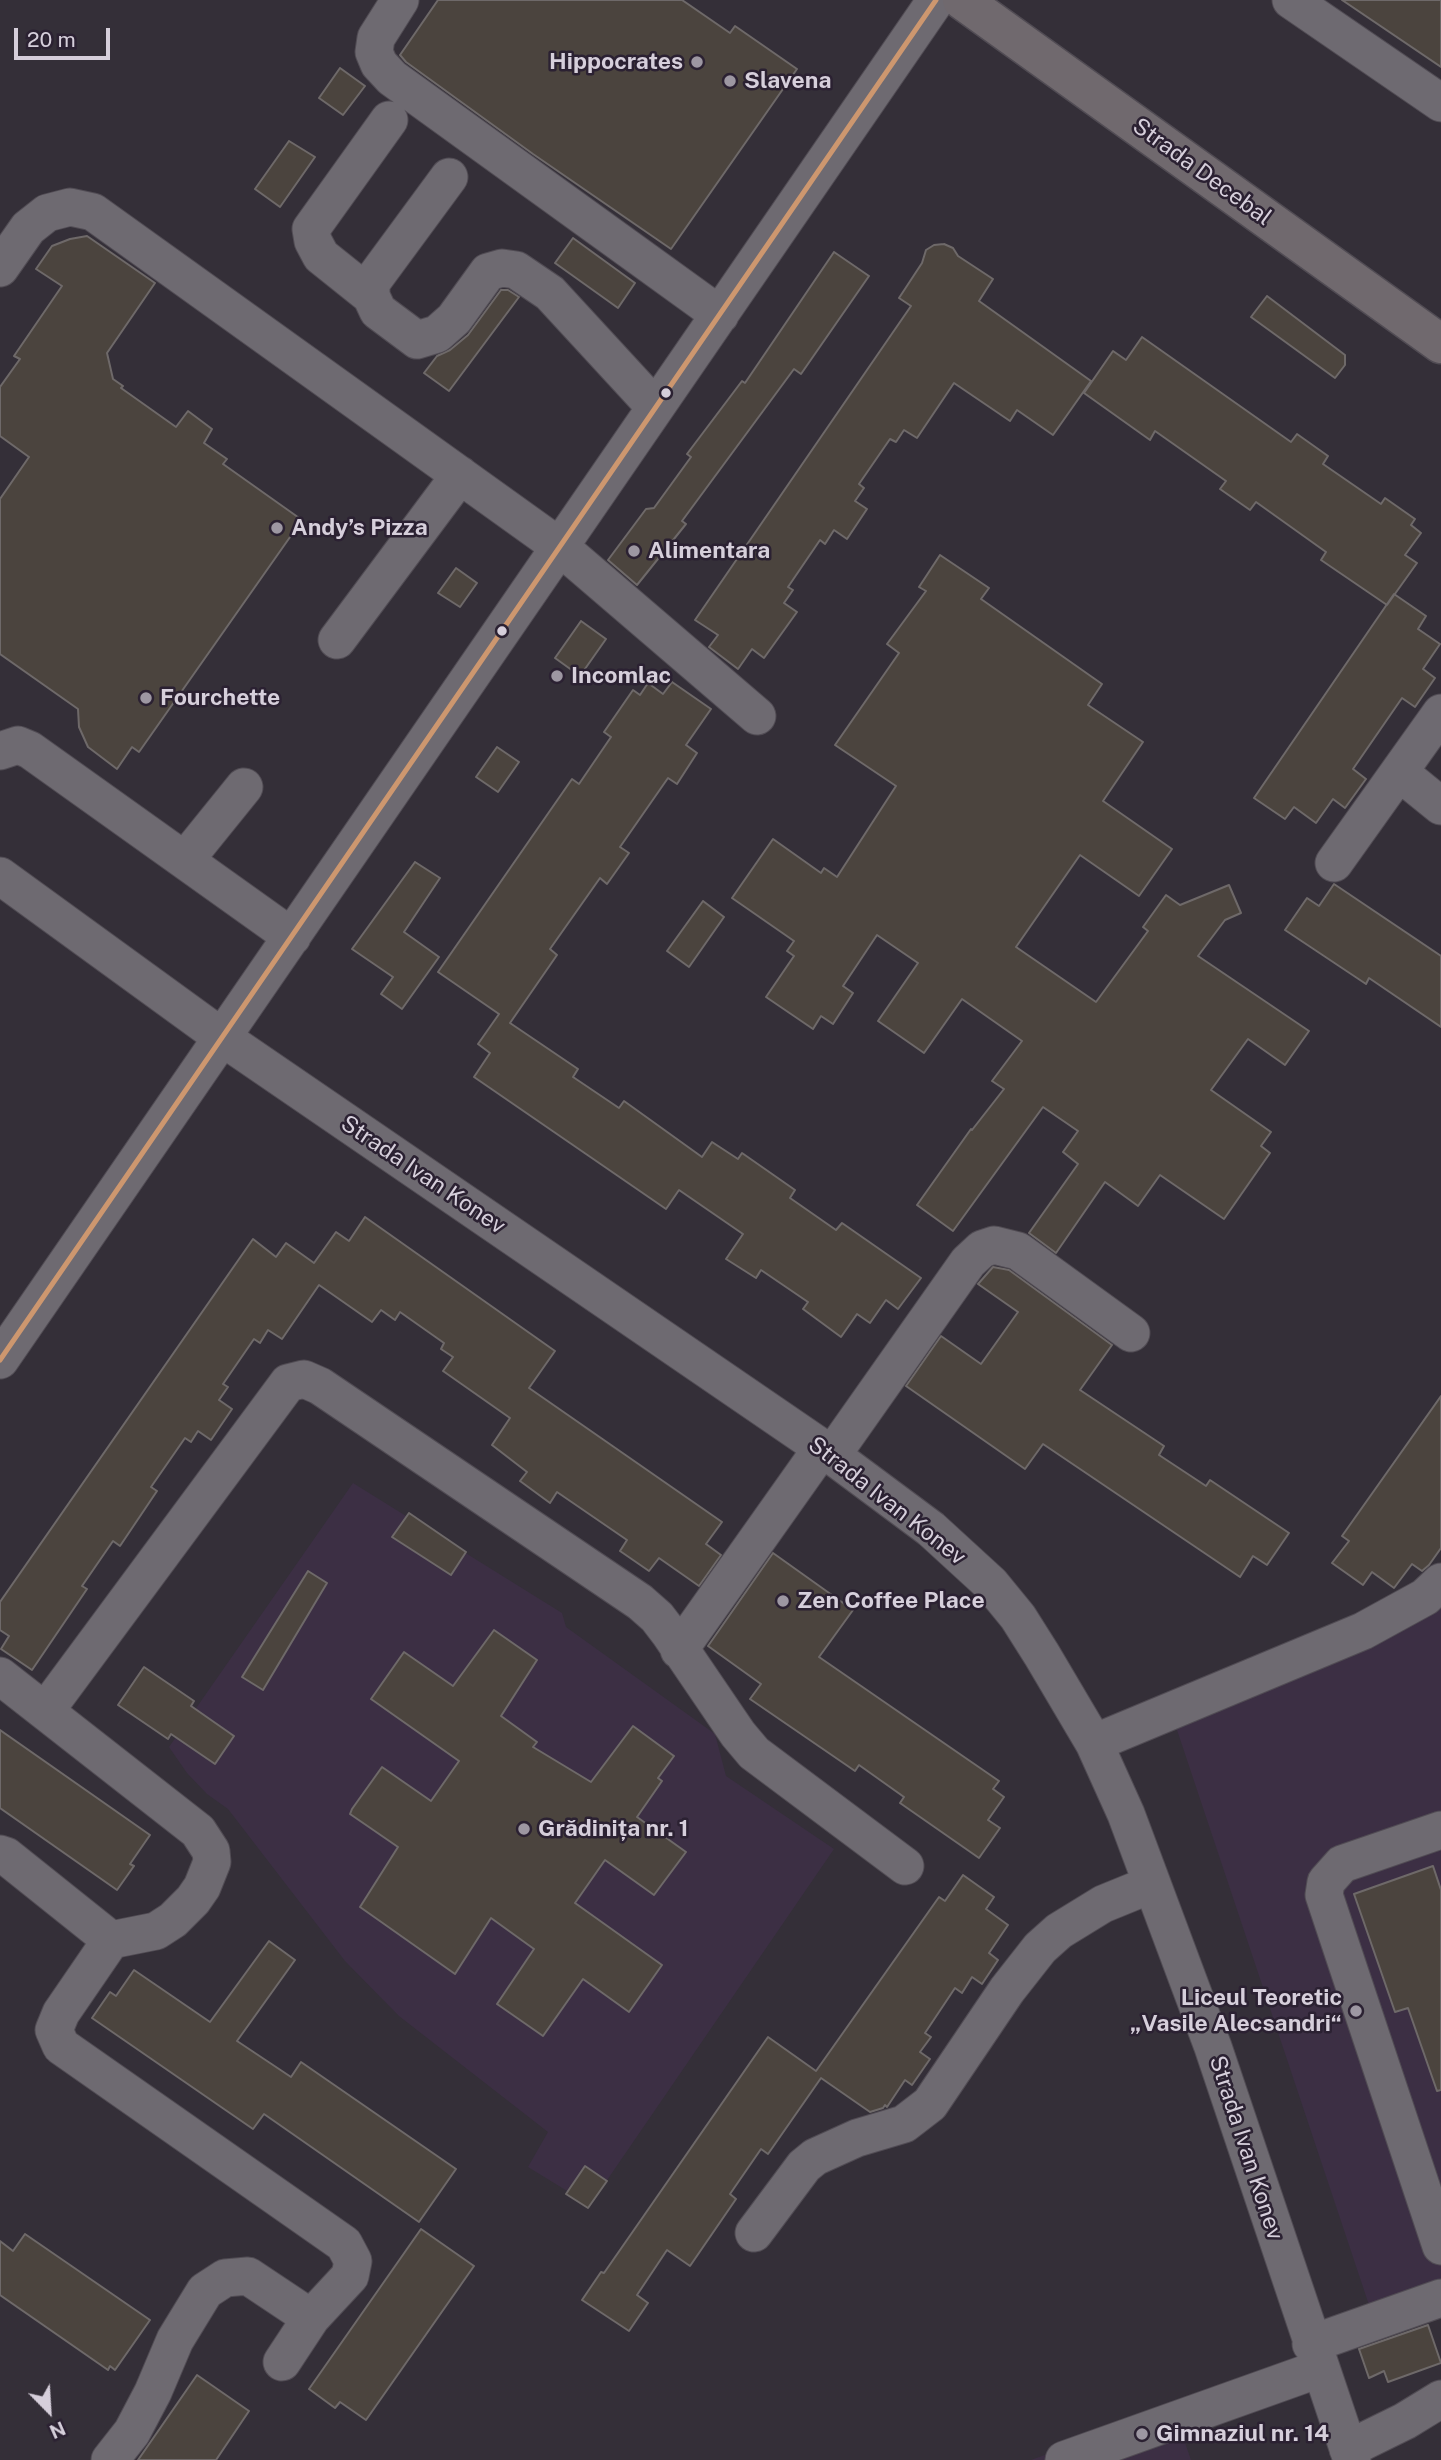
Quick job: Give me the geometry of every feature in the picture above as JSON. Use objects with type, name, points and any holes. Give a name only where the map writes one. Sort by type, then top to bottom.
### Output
[{"type":"main road","name":"Strada Decebal","points":[[962,0],[1441,344]]},
{"type":"street","points":[[400,0],[376,38],[374,52],[379,64],[392,78],[720,315]]},
{"type":"street","points":[[0,1360],[936,0]]},
{"type":"street","points":[[1292,0],[1441,103]]},
{"type":"street","points":[[371,296],[321,256],[313,241],[311,229],[388,120]]},
{"type":"street","points":[[449,177],[371,283],[371,296],[377,311],[417,340],[437,334],[454,319],[488,272],[502,268],[516,270],[550,293],[655,407]]},
{"type":"street","points":[[0,268],[28,228],[47,213],[70,207],[93,212],[560,547],[758,716]]},
{"type":"street","points":[[337,640],[460,475]]},
{"type":"street","points":[[1334,863],[1441,713]]},
{"type":"street","points":[[0,751],[18,745],[30,750],[292,937]]},
{"type":"street","points":[[1399,772],[1441,806]]},
{"type":"street","points":[[185,860],[244,787]]},
{"type":"street","name":"Strada Ivan Konev","points":[[0,876],[223,1038],[827,1451],[931,1529],[991,1584],[1018,1617],[1094,1742],[1126,1814],[1213,2047],[1350,2455]]},
{"type":"street","points":[[679,1650],[968,1262],[982,1249],[994,1245],[1018,1251],[1131,1333]]},
{"type":"street","points":[[46,1710],[288,1383],[304,1379],[320,1386],[640,1602],[657,1617],[754,1753],[905,1866]]},
{"type":"street","points":[[1094,1742],[1363,1631],[1425,1597],[1441,1581]]},
{"type":"street","points":[[0,1676],[198,1831],[211,1851],[212,1862],[193,1900],[173,1920],[156,1931],[111,1940],[61,2013],[54,2029],[61,2046],[344,2244],[353,2260],[350,2276],[311,2318],[282,2362]]},
{"type":"street","points":[[1441,1830],[1342,1864],[1326,1882],[1324,1895],[1441,2246]]},
{"type":"street","points":[[0,1854],[111,1940]]},
{"type":"street","points":[[754,2233],[804,2166],[815,2157],[857,2138],[904,2124],[930,2104],[1013,1982],[1040,1948],[1059,1931],[1103,1904],[1152,1884]]},
{"type":"street","points":[[110,2460],[132,2432],[175,2340],[205,2291],[225,2278],[248,2276],[311,2318]]},
{"type":"street","points":[[1064,2460],[1315,2357],[1441,2298]]},
{"type":"street","points":[[1350,2455],[1441,2399]]},
{"type":"shaded area","name":"Grădinița nr. 1","points":[[353,1483],[562,1613],[566,1627],[715,1734],[726,1776],[834,1849],[590,2205],[528,2167],[548,2132],[399,2016],[345,1961],[228,1809],[207,1794],[187,1773],[169,1747]]},
{"type":"shaded area","name":"Liceul Teoretic „Vasile Alecsandri“","points":[[1441,1596],[1441,2311],[1372,2314],[1171,1712]]},
{"type":"shaded area","name":"Gimnaziul nr. 14","points":[[1173,2408],[1191,2460],[1031,2460]]},
{"type":"building","points":[[438,0],[682,0],[730,33],[735,26],[797,69],[671,249],[406,62],[400,55]]},
{"type":"building","points":[[1342,0],[1441,0],[1441,67]]},
{"type":"building","points":[[340,68],[365,86],[343,115],[319,98]]},
{"type":"building","points":[[289,141],[315,157],[280,207],[255,189]]},
{"type":"building","points":[[87,236],[155,283],[107,353],[113,379],[123,386],[121,388],[176,427],[188,411],[212,429],[204,443],[227,459],[223,464],[302,520],[139,752],[132,747],[117,769],[88,747],[79,727],[78,709],[0,654],[0,499],[29,457],[0,436],[0,387],[20,359],[14,356],[62,286],[36,269],[52,246]]},
{"type":"building","points":[[573,238],[635,283],[618,308],[555,263]]},
{"type":"building","points":[[944,244],[993,279],[979,301],[1091,381],[1053,435],[1017,410],[1010,421],[954,383],[917,438],[904,430],[896,442],[890,439],[859,484],[864,488],[855,501],[867,509],[847,539],[834,530],[825,544],[820,540],[788,587],[793,590],[784,603],[797,612],[764,658],[752,649],[738,669],[709,647],[718,635],[695,620],[911,306],[899,298],[922,263],[926,250],[934,245]]},
{"type":"building","points":[[834,252],[869,276],[801,374],[794,369],[682,521],[686,524],[637,585],[608,560],[646,509],[654,508],[691,457],[687,454],[742,381],[745,383]]},
{"type":"building","points":[[501,290],[508,290],[519,297],[449,391],[424,373],[437,356],[450,350],[468,335]]},
{"type":"building","points":[[1267,296],[1345,355],[1345,365],[1335,378],[1251,317]]},
{"type":"building","points":[[1142,337],[1291,442],[1297,434],[1328,456],[1323,464],[1381,504],[1385,498],[1415,519],[1411,525],[1421,533],[1405,555],[1417,563],[1387,605],[1321,560],[1326,552],[1256,502],[1250,510],[1220,489],[1226,481],[1155,431],[1150,440],[1084,393],[1113,351],[1126,360]]},
{"type":"building","points":[[940,555],[989,588],[981,599],[1102,684],[1088,705],[1143,742],[1103,801],[1172,849],[1139,896],[1080,855],[1016,947],[1096,1002],[1148,931],[1143,927],[1166,895],[1180,905],[1229,885],[1241,913],[1225,920],[1198,956],[1309,1031],[1285,1065],[1248,1039],[1211,1090],[1271,1132],[1261,1146],[1270,1153],[1224,1219],[1160,1175],[1138,1206],[1105,1182],[1056,1253],[1029,1233],[1078,1164],[1063,1152],[1078,1131],[1043,1107],[953,1231],[917,1205],[971,1129],[1004,1089],[992,1081],[1022,1041],[962,999],[924,1053],[878,1021],[918,963],[877,935],[843,986],[853,993],[833,1024],[821,1016],[813,1029],[766,997],[794,956],[787,951],[794,941],[732,898],[773,839],[821,873],[824,868],[837,877],[896,786],[835,745],[899,653],[887,644],[926,591],[919,587]]},
{"type":"building","points":[[456,568],[477,583],[460,607],[438,593]]},
{"type":"building","points":[[1394,594],[1426,616],[1418,629],[1440,644],[1423,669],[1435,678],[1415,707],[1402,698],[1353,769],[1366,779],[1345,808],[1333,799],[1316,823],[1294,807],[1285,819],[1254,798]]},
{"type":"building","points":[[581,621],[606,639],[580,676],[555,658]]},
{"type":"building","points":[[672,682],[711,709],[686,745],[697,753],[677,784],[668,778],[620,847],[629,853],[607,884],[600,878],[550,949],[557,955],[510,1023],[578,1069],[573,1077],[619,1108],[624,1101],[702,1157],[712,1142],[738,1159],[742,1153],[795,1190],[790,1198],[836,1230],[842,1223],[921,1278],[898,1309],[886,1300],[870,1323],[857,1314],[841,1337],[803,1309],[808,1302],[761,1270],[756,1278],[726,1259],[743,1234],[679,1190],[666,1209],[474,1077],[490,1053],[478,1044],[499,1014],[438,972],[572,779],[579,784],[611,737],[604,732],[633,690],[640,695],[648,683],[663,694]]},
{"type":"building","points":[[497,747],[519,762],[498,792],[476,777]]},
{"type":"building","points":[[415,862],[440,878],[404,932],[439,957],[402,1009],[381,994],[393,977],[352,949]]},
{"type":"building","points":[[1334,884],[1441,956],[1441,1027],[1369,978],[1366,984],[1285,930],[1307,898],[1319,906]]},
{"type":"building","points":[[703,901],[724,917],[689,967],[667,951]]},
{"type":"building","points":[[365,1217],[555,1351],[529,1388],[722,1522],[706,1544],[721,1555],[699,1586],[659,1558],[649,1571],[620,1551],[627,1540],[557,1492],[550,1503],[520,1481],[527,1472],[492,1445],[510,1418],[443,1371],[453,1357],[441,1349],[444,1343],[400,1312],[395,1320],[381,1310],[372,1322],[319,1285],[282,1339],[268,1330],[260,1343],[254,1339],[223,1384],[228,1387],[219,1400],[232,1409],[211,1440],[198,1431],[191,1442],[185,1438],[151,1487],[157,1491],[120,1546],[113,1541],[82,1586],[87,1589],[32,1670],[1,1649],[9,1636],[0,1630],[0,1602],[253,1239],[276,1257],[286,1243],[314,1263],[336,1232],[349,1241]]},
{"type":"building","points":[[993,1267],[1009,1270],[1112,1345],[1080,1390],[1164,1446],[1159,1455],[1206,1486],[1210,1480],[1289,1533],[1267,1565],[1253,1556],[1240,1577],[1043,1444],[1025,1469],[906,1386],[941,1336],[981,1364],[1018,1312],[978,1284]]},
{"type":"building","points":[[1441,1396],[1441,1548],[1422,1571],[1412,1564],[1394,1588],[1372,1572],[1363,1585],[1332,1563],[1349,1541],[1342,1536]]},
{"type":"building","points":[[409,1513],[466,1552],[451,1575],[392,1537]]},
{"type":"building","points":[[773,1553],[853,1610],[819,1657],[999,1781],[993,1789],[1004,1797],[988,1820],[1000,1828],[979,1858],[900,1803],[904,1797],[859,1765],[855,1771],[750,1699],[761,1684],[708,1646]]},
{"type":"building","points":[[308,1571],[327,1583],[263,1690],[242,1677]]},
{"type":"building","points":[[494,1630],[537,1660],[501,1716],[537,1742],[533,1747],[591,1782],[633,1726],[674,1756],[658,1778],[662,1781],[637,1817],[686,1852],[654,1895],[605,1860],[575,1903],[662,1965],[629,2012],[583,1979],[543,2036],[497,2004],[534,1949],[491,1918],[455,1974],[360,1907],[398,1847],[350,1814],[352,1809],[382,1767],[431,1801],[459,1761],[371,1699],[404,1652],[453,1686]]},
{"type":"building","points":[[144,1667],[194,1701],[191,1706],[234,1736],[215,1764],[171,1734],[168,1739],[118,1705]]},
{"type":"building","points":[[0,1730],[150,1835],[130,1864],[134,1866],[117,1890],[0,1808]]},
{"type":"building","points":[[1433,1866],[1441,1890],[1441,2090],[1437,2091],[1408,2008],[1395,2012],[1354,1894]]},
{"type":"building","points":[[963,1875],[994,1897],[986,1909],[1008,1925],[989,1953],[998,1960],[982,1984],[972,1977],[962,1993],[955,1988],[925,2033],[931,2037],[920,2052],[930,2059],[912,2085],[905,2080],[887,2107],[885,2105],[870,2112],[821,2078],[768,2154],[761,2149],[730,2194],[736,2199],[690,2266],[667,2250],[637,2295],[648,2303],[629,2331],[582,2300],[601,2272],[604,2273],[768,2037],[816,2071],[939,1897],[945,1901]]},
{"type":"building","points":[[269,1941],[295,1960],[237,2041],[291,2077],[301,2062],[456,2169],[419,2222],[264,2114],[253,2129],[92,2018],[110,1992],[116,1996],[134,1970],[210,2022]]},
{"type":"building","points":[[585,2166],[607,2181],[588,2208],[566,2194]]},
{"type":"building","points":[[421,2229],[474,2266],[366,2420],[340,2402],[335,2408],[309,2389]]},
{"type":"building","points":[[25,2234],[150,2320],[115,2370],[110,2366],[108,2370],[0,2295],[0,2241],[13,2251]]},
{"type":"building","points":[[1428,2325],[1441,2363],[1388,2382],[1384,2371],[1369,2378],[1359,2349]]},
{"type":"building","points":[[197,2375],[249,2411],[216,2460],[138,2460]]},
{"type":"transit line","points":[[0,1360],[936,0]]},
{"type":"place","name":"Hippocrates","points":[[697,62]]},
{"type":"place","name":"Slavena","points":[[730,81]]},
{"type":"place","name":"Andy’s Pizza","points":[[277,528]]},
{"type":"place","name":"Alimentara","points":[[634,551]]},
{"type":"place","name":"Incomlac","points":[[557,676]]},
{"type":"place","name":"Fourchette","points":[[146,698]]},
{"type":"place","name":"Zen Coffee Place","points":[[783,1601]]},
{"type":"place","name":"Grădinița nr. 1","points":[[524,1829]]},
{"type":"place","name":"Liceul Teoretic „Vasile Alecsandri“","points":[[1356,2011]]},
{"type":"place","name":"Gimnaziul nr. 14","points":[[1142,2434]]}]
